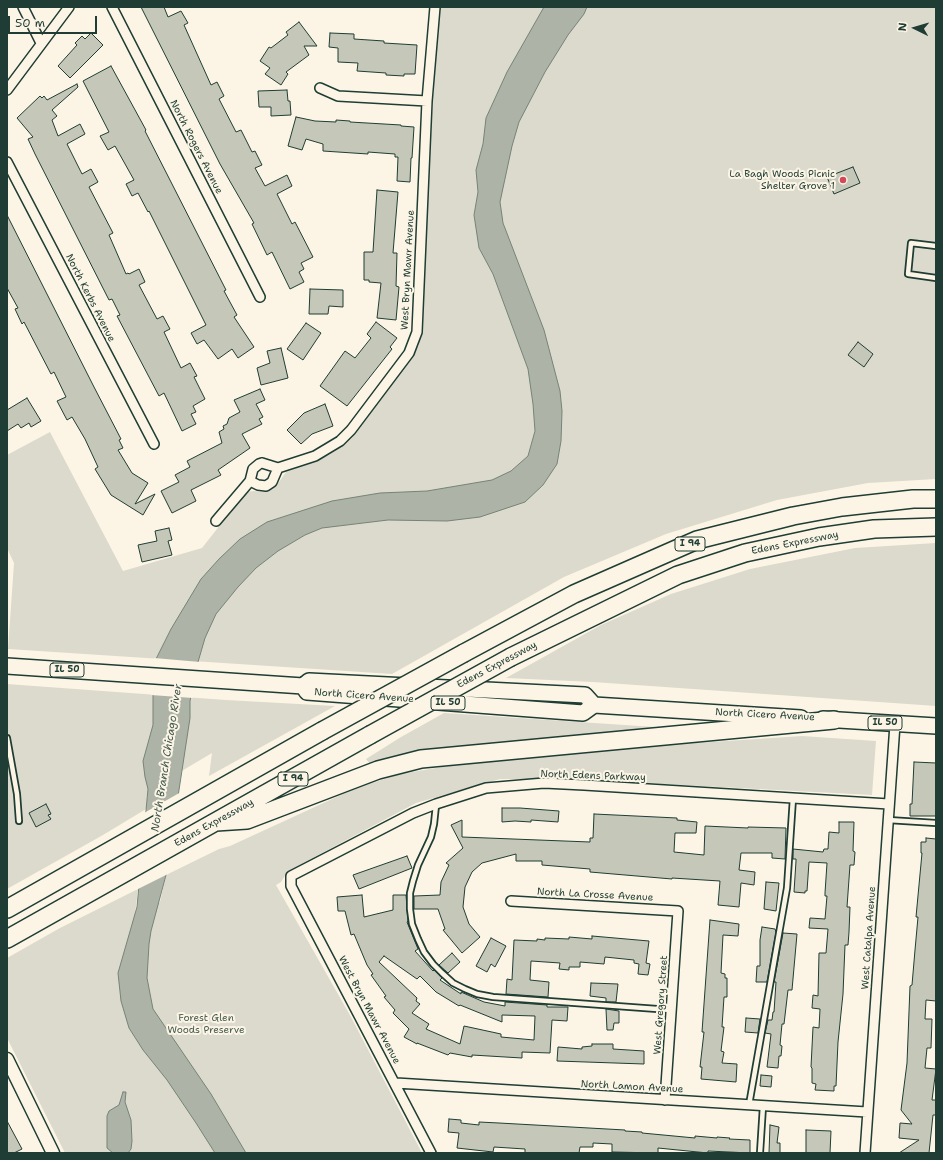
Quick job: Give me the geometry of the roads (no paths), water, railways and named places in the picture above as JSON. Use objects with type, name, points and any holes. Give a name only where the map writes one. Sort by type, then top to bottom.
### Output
[{"type":"highway","name":"I 94","points":[[7,909],[322,731],[574,594],[697,540],[793,516],[842,507],[913,499],[936,499]]},
{"type":"highway","name":"Edens Expressway","points":[[7,939],[511,657],[678,575],[745,553],[819,537],[874,529],[936,527]]},
{"type":"highway","points":[[216,822],[247,820],[378,770],[421,759],[834,720]]},
{"type":"main road","name":"North Cicero Avenue","points":[[7,666],[303,686],[309,681],[584,695],[594,705],[936,726]]},
{"type":"street","points":[[23,7],[42,43]]},
{"type":"street","points":[[7,90],[69,7]]},
{"type":"street","name":"North Rogers Avenue","points":[[112,7],[260,297]]},
{"type":"street","name":"West Bryn Mawr Avenue","points":[[216,521],[250,481],[253,469],[259,464],[266,463],[278,468],[315,456],[340,441],[351,430],[409,353],[417,332],[427,101],[435,7]]},
{"type":"street","points":[[320,88],[338,96],[427,101]]},
{"type":"street","name":"North Kerbs Avenue","points":[[7,162],[154,444]]},
{"type":"street","points":[[250,481],[262,486],[270,485],[278,468]]},
{"type":"street","name":"West Catalpa Avenue","points":[[865,1153],[895,724]]},
{"type":"street","name":"North Edens Parkway","points":[[291,876],[413,812],[486,788],[544,783],[889,804]]},
{"type":"street","name":"West Bryn Mawr Avenue","points":[[291,876],[291,886],[396,1083],[431,1153]]},
{"type":"street","name":"North La Crosse Avenue","points":[[510,901],[678,911]]},
{"type":"street","name":"West Gregory Street","points":[[665,1100],[678,911]]},
{"type":"street","points":[[7,1059],[53,1153]]},
{"type":"street","name":"North Lamon Avenue","points":[[396,1083],[868,1112]]},
{"type":"lane","points":[[936,246],[911,243],[908,274],[936,278]]},
{"type":"lane","points":[[7,738],[17,794],[19,821]]},
{"type":"lane","points":[[749,1105],[787,888],[793,798]]},
{"type":"lane","points":[[436,804],[431,837],[418,864],[410,893],[410,909],[412,924],[424,952],[433,964],[453,983],[477,994],[493,997],[671,1010]]},
{"type":"lane","points":[[888,820],[936,823]]},
{"type":"lane","points":[[760,1153],[763,1106]]},
{"type":"water","name":"North Branch Chicago River","points":[[544,7],[587,7],[584,14],[568,35],[545,72],[519,122],[512,146],[500,202],[503,223],[544,330],[560,391],[562,411],[561,441],[557,464],[543,485],[525,502],[480,517],[447,521],[388,520],[322,528],[305,535],[278,551],[256,568],[238,587],[216,614],[205,638],[198,662],[190,701],[190,718],[166,875],[151,931],[147,978],[153,1009],[211,1094],[246,1153],[215,1153],[167,1080],[143,1050],[129,1028],[121,1001],[118,973],[137,907],[148,789],[143,761],[153,725],[153,695],[156,659],[171,629],[201,579],[240,539],[267,522],[332,501],[380,493],[427,491],[492,480],[511,471],[528,456],[535,431],[528,369],[493,274],[479,248],[474,215],[478,192],[476,170],[483,144],[486,118],[507,72]]},
{"type":"water","points":[[123,1092],[126,1092],[125,1102],[131,1120],[131,1149],[128,1153],[113,1153],[107,1148],[107,1116],[109,1111],[119,1105]]},
{"type":"place","name":"La Bagh Woods Picnic Shelter Grove 1","points":[[843,180]]},
{"type":"park label","name":"Forest Glen Woods Preserve","points":[[206,1024]]}]
